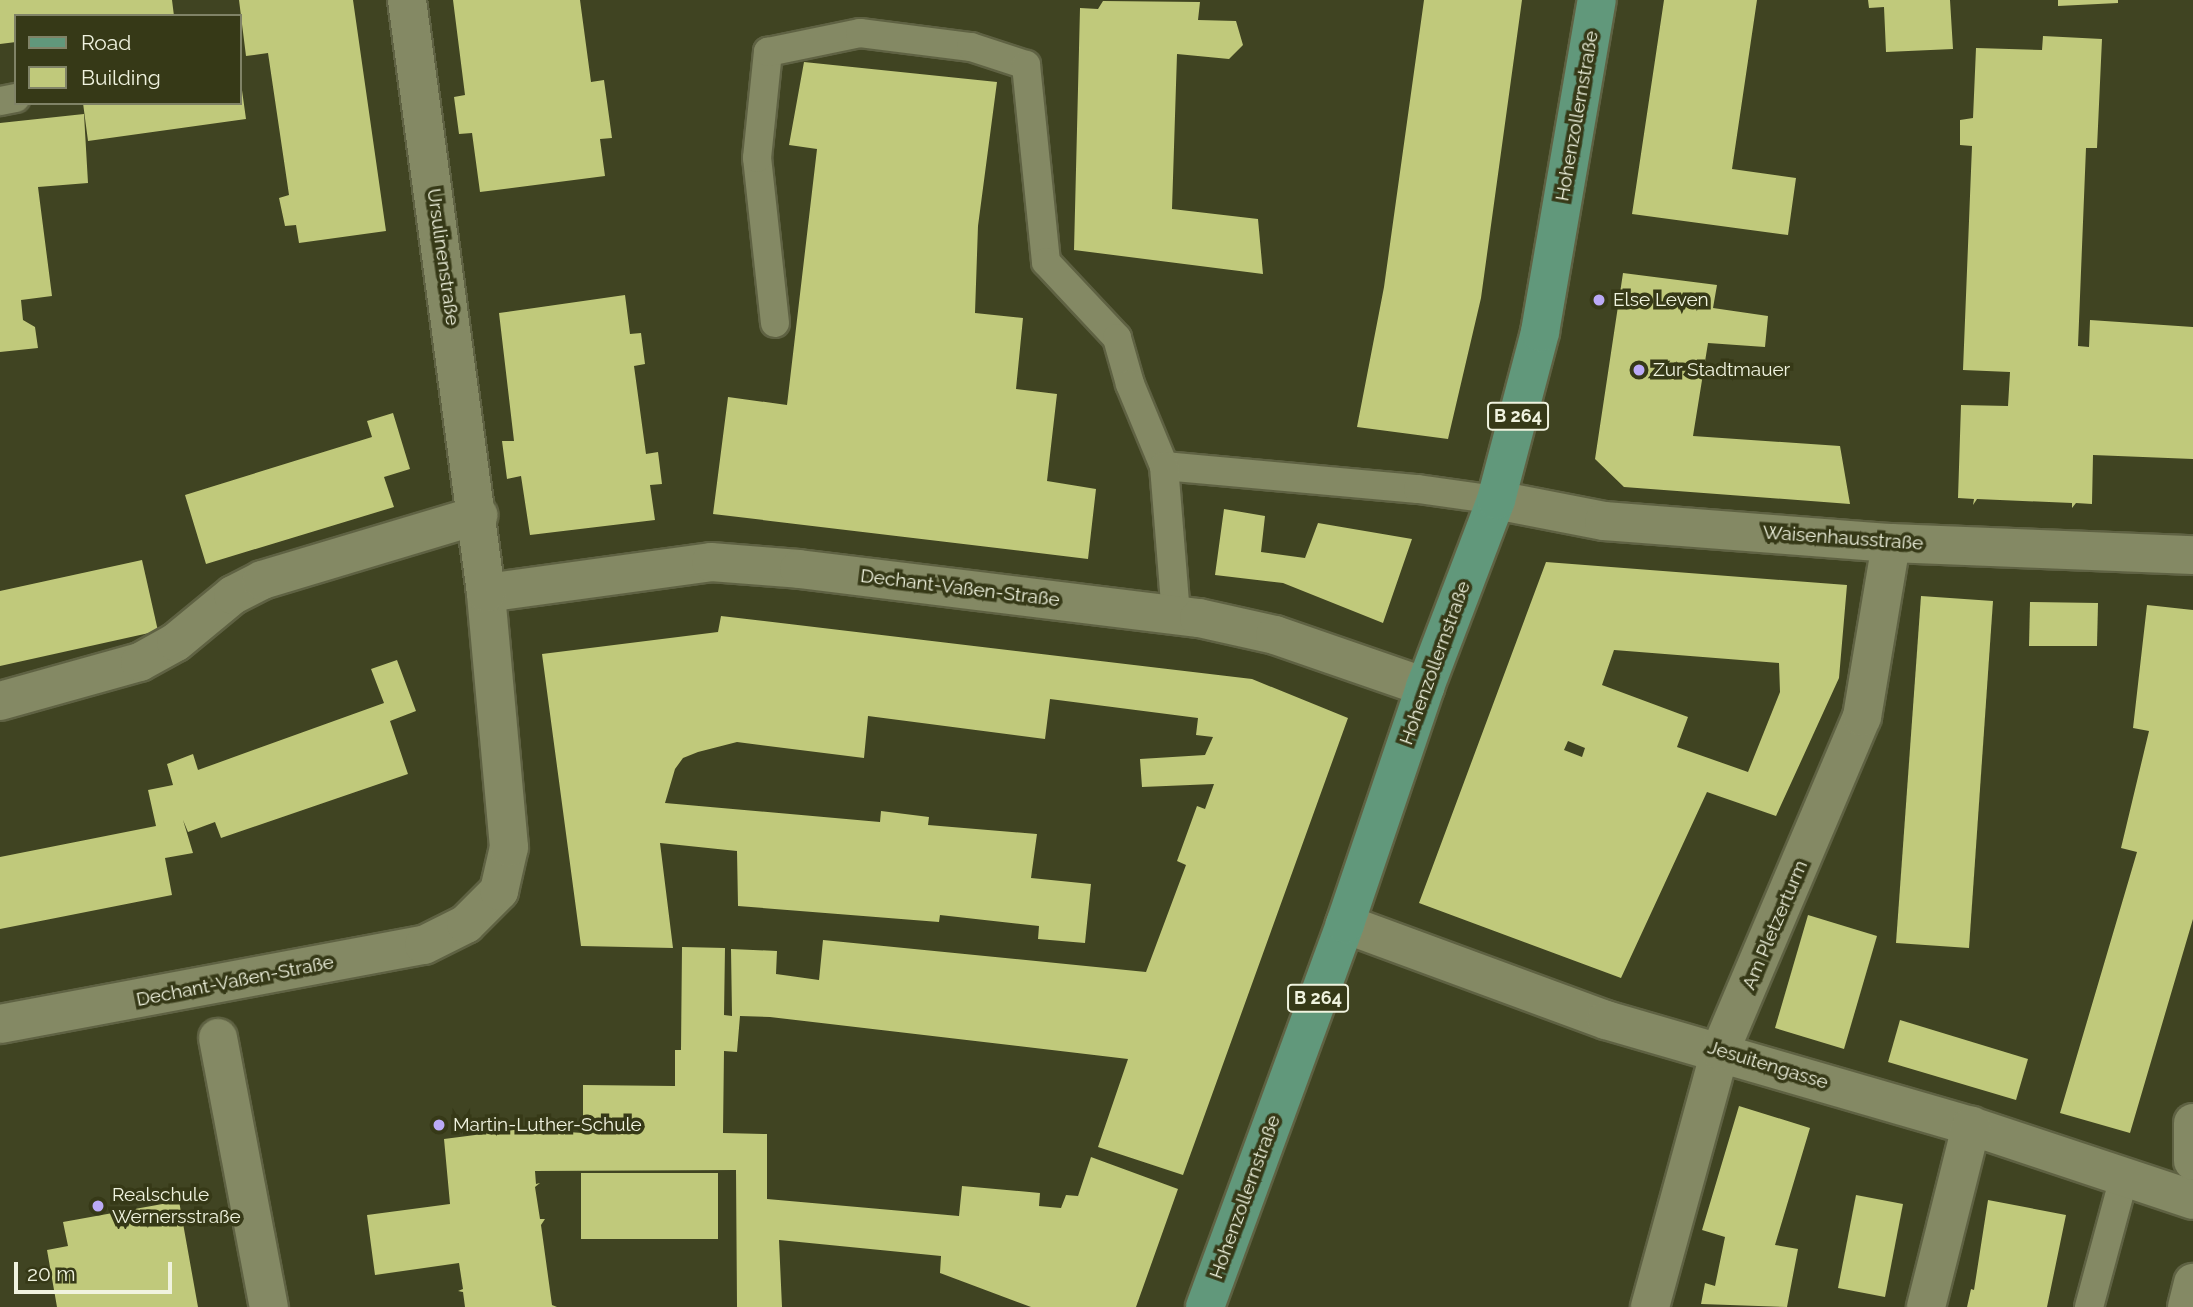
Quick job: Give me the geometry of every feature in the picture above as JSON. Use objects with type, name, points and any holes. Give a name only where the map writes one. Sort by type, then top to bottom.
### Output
[{"type":"main road","name":"Hohenzollernstraße","points":[[1205,1307],[1345,923],[1425,687],[1496,500],[1540,332],[1597,0]]},
{"type":"street","name":"Ursulinenstraße","points":[[407,0],[478,515],[509,847],[499,891],[466,924]]},
{"type":"street","name":"Waisenhausstraße","points":[[1496,500],[1604,521],[1891,543],[2193,555]]},
{"type":"street","points":[[0,701],[141,662],[176,642],[233,595],[262,580],[478,515]]},
{"type":"street","name":"Am Pletzerturm","points":[[1650,1307],[1720,1051],[1862,717],[1891,543]]},
{"type":"street","name":"Dechant-Vaßen-Straße","points":[[486,593],[711,562],[954,586],[1176,616],[1275,635],[1425,687]]},
{"type":"street","name":"Jesuitengasse","points":[[1345,923],[1606,1020],[1971,1126],[2193,1200]]},
{"type":"street","name":"Dechant-Vaßen-Straße","points":[[0,1024],[424,945],[466,924]]},
{"type":"street","points":[[218,1038],[270,1307]]},
{"type":"street","points":[[2193,1124],[2193,1161]]},
{"type":"street","points":[[1926,1307],[1971,1126]]},
{"type":"street","points":[[2188,1307],[2193,1283]]},
{"type":"lane","points":[[775,323],[757,158],[768,52],[860,33],[971,47],[1026,65],[1046,262],[1117,338],[1130,384],[1164,466],[1176,616]]},
{"type":"lane","points":[[1164,466],[1418,488],[1496,500]]},
{"type":"lane","points":[[2090,1307],[2124,1177]]},
{"type":"building","points":[[0,0],[172,0],[174,14],[14,14],[14,42],[0,44]]},
{"type":"building","points":[[239,0],[353,0],[386,231],[299,243],[296,225],[285,226],[279,198],[289,195],[268,53],[246,56]]},
{"type":"building","points":[[453,0],[580,0],[591,82],[604,80],[612,138],[600,139],[605,176],[480,192],[472,133],[459,134],[454,97],[465,95]]},
{"type":"building","points":[[1424,0],[1522,0],[1481,298],[1448,439],[1357,427],[1384,287]]},
{"type":"building","points":[[1664,0],[1757,0],[1732,169],[1796,178],[1788,235],[1632,214]]},
{"type":"building","points":[[1868,0],[1950,0],[1953,49],[1886,52],[1884,7],[1869,8]]},
{"type":"building","points":[[2058,0],[2118,0],[2118,3],[2058,6]]},
{"type":"building","points":[[1103,1],[1200,2],[1198,20],[1236,21],[1243,45],[1229,59],[1177,54],[1172,209],[1258,219],[1263,274],[1074,250],[1080,8],[1098,9]]},
{"type":"building","points":[[2043,36],[2102,39],[2097,148],[2086,148],[2078,346],[2089,347],[2090,320],[2193,327],[2193,459],[2093,455],[2092,504],[2076,503],[2072,508],[2072,503],[1977,499],[1973,505],[1974,499],[1958,498],[1961,405],[2008,406],[2010,372],[1963,370],[1972,146],[1960,145],[1960,120],[1973,118],[1976,48],[2042,50]]},
{"type":"building","points":[[804,62],[997,82],[978,226],[975,313],[1023,318],[1016,389],[1057,394],[1047,481],[1096,489],[1088,559],[713,514],[728,397],[787,405],[817,149],[789,145]]},
{"type":"building","points":[[242,90],[246,119],[88,141],[83,105],[242,105]]},
{"type":"building","points":[[84,114],[88,183],[38,187],[52,296],[21,300],[23,320],[35,327],[38,348],[0,352],[0,123]]},
{"type":"building","points":[[1623,273],[1717,285],[1713,308],[1768,316],[1765,347],[1708,343],[1693,436],[1840,446],[1850,504],[1624,487],[1595,459]]},
{"type":"building","points":[[625,295],[630,334],[641,333],[645,364],[634,366],[646,454],[658,452],[662,484],[650,485],[655,520],[530,535],[521,476],[507,479],[502,441],[514,441],[499,313]]},
{"type":"building","points":[[393,413],[410,469],[384,477],[394,507],[206,564],[185,495],[372,437],[367,421]]},
{"type":"building","points":[[1224,509],[1265,516],[1261,552],[1305,558],[1318,523],[1412,539],[1383,623],[1283,583],[1215,575]]},
{"type":"building","points":[[142,560],[158,631],[0,666],[0,591]]},
{"type":"building","points":[[1546,562],[1847,585],[1839,678],[1776,816],[1707,792],[1621,978],[1419,903]],"holes":[[[1614,650],[1779,663],[1780,692],[1748,772],[1677,747],[1688,717],[1602,685]],[[1568,741],[1585,748],[1582,757],[1564,750]]]},
{"type":"building","points":[[1921,596],[1993,601],[1969,948],[1896,943]]},
{"type":"building","points":[[2030,602],[2098,603],[2097,646],[2029,646]]},
{"type":"building","points":[[2147,605],[2193,610],[2193,919],[2130,1133],[2060,1113],[2137,852],[2121,848],[2149,731],[2133,728]]},
{"type":"building","points":[[721,616],[1252,679],[1348,718],[1183,1175],[1098,1147],[1128,1059],[770,1017],[740,1016],[737,1052],[724,1051],[723,1133],[767,1134],[767,1199],[959,1216],[962,1186],[1040,1193],[1039,1206],[1061,1208],[1066,1195],[1078,1196],[1091,1157],[1178,1189],[1136,1307],[1031,1307],[940,1273],[941,1256],[779,1240],[782,1307],[737,1307],[736,1170],[535,1171],[536,1184],[540,1183],[535,1187],[540,1219],[545,1219],[541,1225],[552,1305],[557,1307],[465,1307],[463,1292],[458,1291],[463,1289],[459,1263],[375,1275],[367,1215],[450,1204],[444,1139],[522,1129],[583,1133],[583,1085],[675,1086],[675,1050],[681,1050],[682,947],[725,948],[724,1015],[732,1016],[731,949],[777,951],[776,974],[819,980],[823,940],[1146,972],[1186,865],[1177,861],[1197,806],[1205,809],[1214,784],[1142,787],[1140,759],[1205,755],[1213,737],[1196,735],[1198,718],[1050,699],[1045,739],[868,716],[864,758],[737,742],[698,752],[683,758],[675,769],[665,803],[880,822],[881,811],[929,817],[928,825],[1037,834],[1031,878],[1091,884],[1085,943],[1038,939],[1039,926],[940,915],[939,922],[738,906],[737,851],[660,843],[673,948],[581,946],[542,654],[718,632]]},
{"type":"building","points":[[397,660],[416,711],[390,721],[408,774],[221,838],[215,822],[188,832],[183,820],[193,853],[165,858],[172,895],[0,929],[0,857],[156,826],[148,790],[173,785],[167,764],[193,754],[198,770],[384,703],[371,669]]},
{"type":"building","points":[[1808,915],[1877,936],[1844,1049],[1775,1028]]},
{"type":"building","points":[[1900,1020],[2028,1059],[2016,1100],[1888,1062]]},
{"type":"building","points":[[1739,1106],[1810,1128],[1775,1245],[1798,1249],[1787,1307],[1701,1304],[1705,1283],[1715,1286],[1725,1237],[1702,1230]]},
{"type":"building","points":[[581,1173],[718,1173],[718,1239],[581,1239]]},
{"type":"building","points":[[1856,1195],[1903,1204],[1885,1297],[1838,1288]]},
{"type":"building","points":[[1988,1200],[2066,1215],[2047,1307],[1967,1307],[1971,1289],[1974,1290]]},
{"type":"building","points":[[179,1201],[198,1307],[57,1307],[47,1250],[68,1246],[63,1222]]},
{"type":"place","name":"Else Leven","points":[[1599,300]]},
{"type":"place","name":"Zur Stadtmauer","points":[[1639,370]]},
{"type":"place","name":"Martin-Luther-Schule","points":[[439,1125]]},
{"type":"place","name":"Realschule Wernersstraße","points":[[98,1206]]}]
